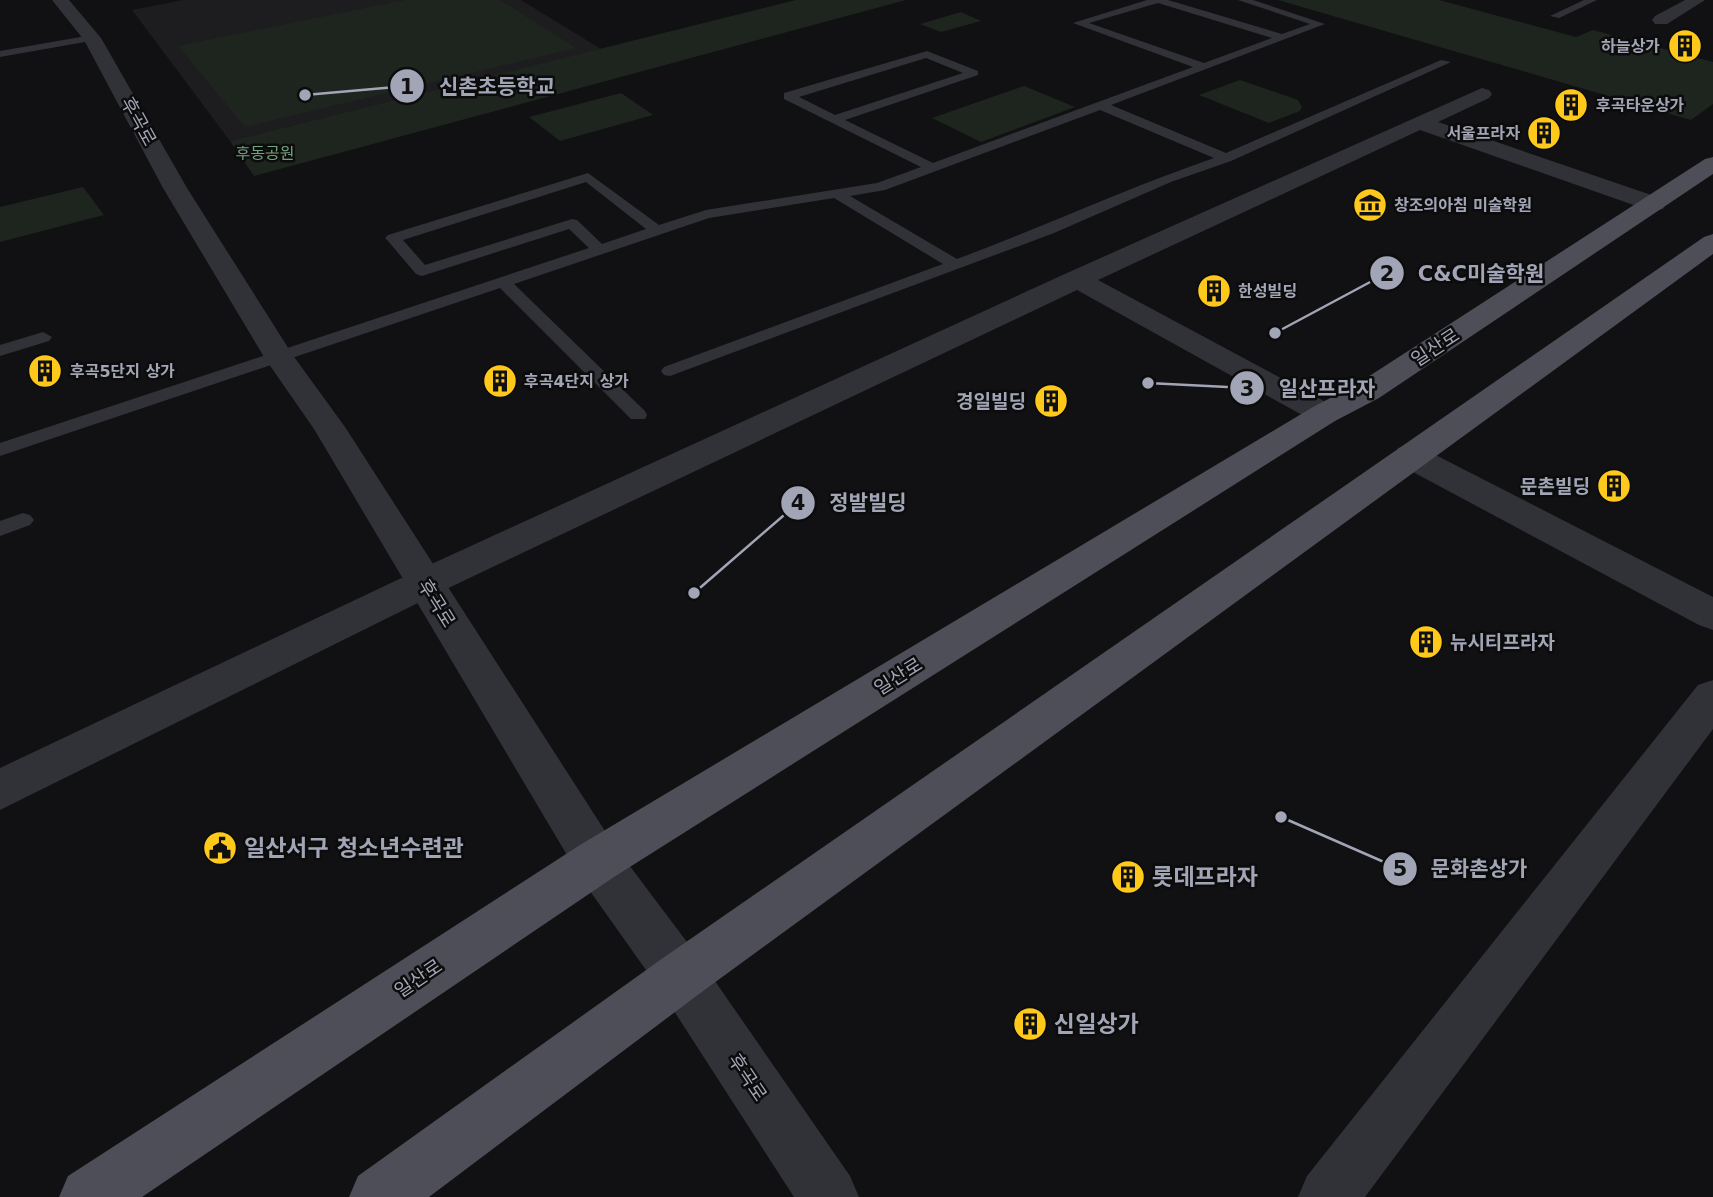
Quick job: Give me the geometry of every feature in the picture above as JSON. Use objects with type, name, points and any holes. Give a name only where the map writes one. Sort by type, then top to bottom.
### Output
[{"type":"main road","name":"일산로","points":[[89,1197],[597,861],[1324,414],[1368,391],[1713,164]]},
{"type":"main road","points":[[379,1197],[681,975],[1713,242]]},
{"type":"street","name":"후곡로","points":[[60,0],[92,38],[175,188],[279,357],[329,427],[597,861],[681,975],[829,1197]]},
{"type":"street","points":[[1661,20],[1696,1],[1713,6]]},
{"type":"street","points":[[0,790],[425,583],[1077,279],[1482,94]]},
{"type":"street","points":[[1419,123],[1654,204]]},
{"type":"street","points":[[1077,279],[1324,414]]},
{"type":"street","points":[[1410,456],[1713,615]]},
{"type":"street","points":[[1328,1197],[1713,697]]},
{"type":"lane","points":[[1204,67],[1078,23],[1158,0],[1282,38]]},
{"type":"lane","points":[[0,450],[706,214],[880,187],[1320,24],[1243,0]]},
{"type":"lane","points":[[1555,16],[1592,0]]},
{"type":"lane","points":[[0,54],[92,38]]},
{"type":"lane","points":[[835,119],[974,73],[927,54],[788,96],[931,167]]},
{"type":"lane","points":[[670,371],[1049,230],[1166,179],[1226,158],[1444,62]]},
{"type":"lane","points":[[1100,105],[1226,158]]},
{"type":"lane","points":[[600,250],[572,223],[422,271],[393,238],[589,177],[657,231]]},
{"type":"lane","points":[[837,194],[954,264]]},
{"type":"lane","points":[[503,282],[638,415]]},
{"type":"lane","points":[[0,351],[43,337]]},
{"type":"lane","points":[[0,529],[23,520]]},
{"type":"shaded area","points":[[183,0],[521,0],[601,49],[230,141],[132,10]]},
{"type":"green space","points":[[405,0],[500,0],[576,48],[245,127],[178,46]]},
{"type":"green space","name":"후동공원","points":[[796,0],[906,0],[254,176],[230,141]]},
{"type":"green space","points":[[1278,0],[1439,0],[1576,37],[1593,30],[1713,62],[1713,104],[1691,120]]},
{"type":"green space","points":[[961,12],[981,21],[941,32],[920,24]]},
{"type":"green space","points":[[1240,80],[1298,100],[1302,107],[1300,111],[1269,123],[1199,95]]},
{"type":"green space","points":[[1024,86],[1075,107],[981,142],[932,118]]},
{"type":"green space","points":[[621,93],[653,115],[560,141],[529,117]]},
{"type":"green space","points":[[83,187],[104,215],[0,242],[0,207]]},
{"type":"place","name":"하늘상가","points":[[1685,46]]},
{"type":"place","name":"신촌초등학교","points":[[305,95]]},
{"type":"place","name":"후곡타운상가","points":[[1571,105]]},
{"type":"place","name":"서울프라자","points":[[1544,133]]},
{"type":"place","name":"창조의아침 미술학원","points":[[1370,205]]},
{"type":"place","name":"한성빌딩","points":[[1214,291]]},
{"type":"place","name":"C&C미술학원","points":[[1275,333]]},
{"type":"place","name":"후곡5단지 상가","points":[[45,371]]},
{"type":"place","name":"후곡4단지 상가","points":[[500,381]]},
{"type":"place","name":"일산프라자","points":[[1148,383]]},
{"type":"place","name":"경일빌딩","points":[[1051,401]]},
{"type":"place","name":"문촌빌딩","points":[[1614,486]]},
{"type":"place","name":"정발빌딩","points":[[694,593]]},
{"type":"place","name":"뉴시티프라자","points":[[1426,642]]},
{"type":"place","name":"문화촌상가","points":[[1281,817]]},
{"type":"place","name":"일산서구 청소년수련관","points":[[220,848]]},
{"type":"place","name":"롯데프라자","points":[[1128,877]]},
{"type":"place","name":"신일상가","points":[[1030,1024]]}]
